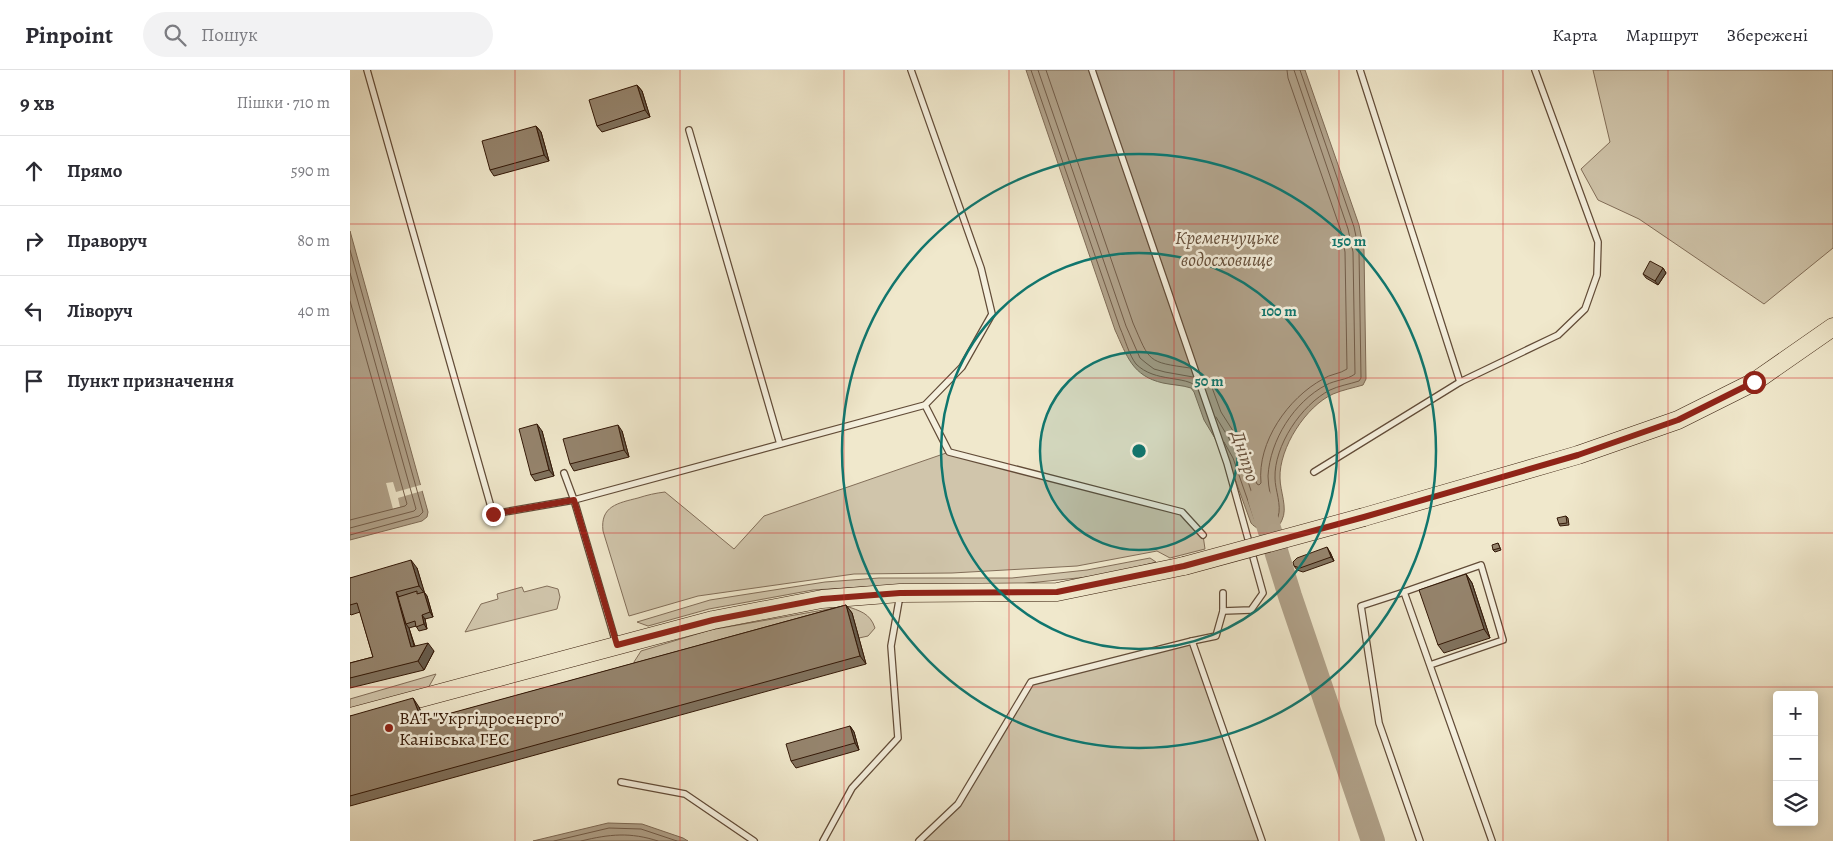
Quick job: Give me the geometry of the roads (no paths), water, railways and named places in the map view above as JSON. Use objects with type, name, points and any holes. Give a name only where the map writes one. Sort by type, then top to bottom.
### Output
[{"type":"main road","points":[[350,717],[713,620],[822,599],[900,593],[1057,592],[1184,566],[1364,517],[1578,455],[1678,420],[1754,382],[1833,327]]},
{"type":"lane","points":[[367,70],[493,514],[574,500],[926,404],[962,367],[992,314],[981,268],[910,70]]},
{"type":"lane","points":[[1092,70],[1227,464],[1263,593],[1251,610],[1223,611]]},
{"type":"lane","points":[[1360,70],[1460,382]]},
{"type":"lane","points":[[1314,472],[1460,382],[1558,335],[1585,309],[1597,275],[1598,242],[1535,70]]},
{"type":"lane","points":[[689,130],[780,444]]},
{"type":"lane","points":[[926,404],[949,452],[1182,512],[1203,535]]},
{"type":"lane","points":[[564,473],[574,500],[617,645]]},
{"type":"lane","points":[[1420,841],[1379,723],[1360,606],[1481,565],[1504,640],[1430,665]]},
{"type":"lane","points":[[1404,592],[1492,841]]},
{"type":"lane","points":[[823,841],[852,788],[898,738],[891,646],[900,593]]},
{"type":"lane","points":[[918,841],[958,804],[1031,682],[1192,640],[1216,636],[1223,611],[1223,593]]},
{"type":"lane","points":[[1192,640],[1262,841]]},
{"type":"lane","points":[[621,782],[685,794],[754,841]]},
{"type":"water","name":"Кременчуцьке водосховище","points":[[1026,70],[1305,70],[1359,225],[1364,250],[1366,379],[1363,385],[1333,394],[1323,400],[1313,408],[1296,429],[1289,441],[1281,466],[1280,483],[1284,515],[1280,524],[1276,527],[1263,530],[1251,523],[1228,460],[1204,420],[1191,388],[1153,380],[1137,370],[1127,356],[1115,330]]},
{"type":"water","points":[[350,231],[428,512],[427,517],[422,521],[350,540]]},
{"type":"water","points":[[608,823],[642,824],[688,841],[533,841]]},
{"type":"waterway","name":"Дніпро","points":[[1260,499],[1290,596],[1373,841]]},
{"type":"place","name":"ВАТ \"Укргідроенерго\" Канівська ГЕС","points":[[389,728]]}]
